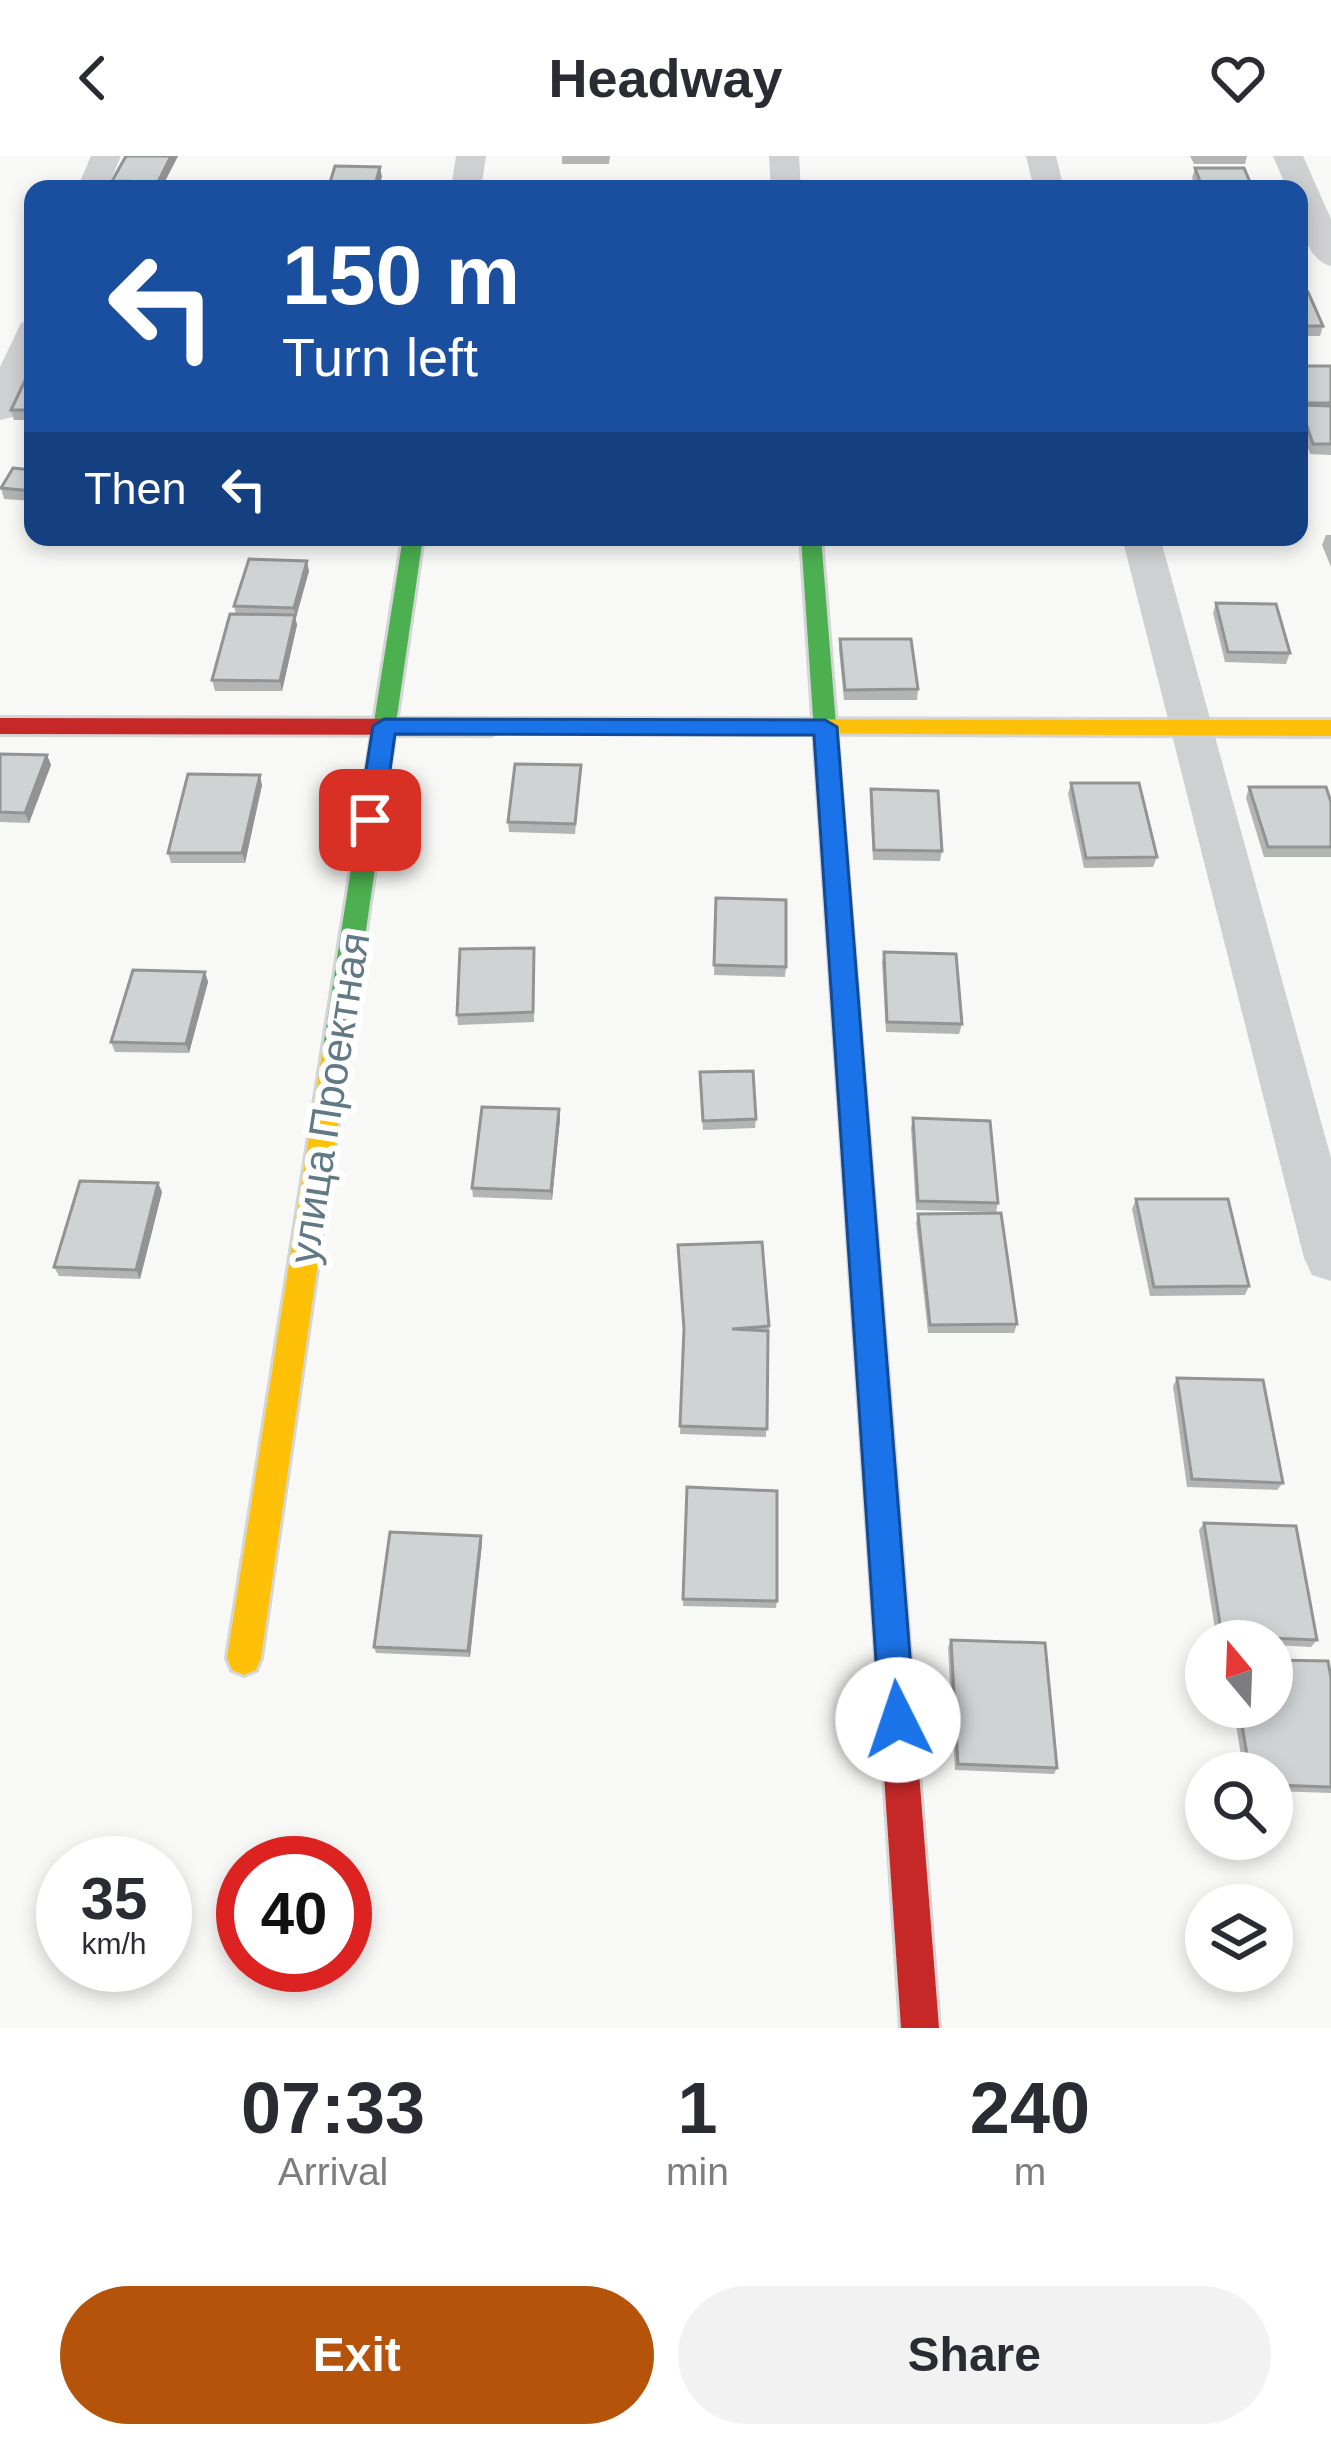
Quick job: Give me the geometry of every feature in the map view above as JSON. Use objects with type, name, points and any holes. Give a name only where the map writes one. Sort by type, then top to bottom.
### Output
[{"type":"street","points":[[1308,203],[1331,256]]},
{"type":"street","points":[[0,409],[24,352]]},
{"type":"street","name":"улица Проектная","points":[[244,1658],[412,546]]},
{"type":"street","points":[[813,546],[920,2028]]},
{"type":"street","points":[[1143,546],[1331,1258]]},
{"type":"street","points":[[0,726],[1331,728]]},
{"type":"building","points":[[126,156],[171,156],[159,180],[113,180]]},
{"type":"building","points":[[335,166],[380,167],[376,180],[331,180]]},
{"type":"building","points":[[1195,168],[1244,168],[1249,180],[1200,180]]},
{"type":"building","points":[[1308,292],[1323,326],[1308,326]]},
{"type":"building","points":[[1308,366],[1331,366],[1331,403],[1308,403]]},
{"type":"building","points":[[24,383],[24,410],[11,410]]},
{"type":"building","points":[[1308,405],[1331,406],[1331,444],[1313,444]]},
{"type":"building","points":[[13,468],[24,469],[24,490],[1,488]]},
{"type":"building","points":[[249,559],[307,561],[294,608],[234,606]]},
{"type":"building","points":[[1216,603],[1276,604],[1290,653],[1228,652]]},
{"type":"building","points":[[230,614],[295,615],[280,681],[212,680]]},
{"type":"building","points":[[840,639],[911,639],[918,689],[845,690]]},
{"type":"building","points":[[0,754],[47,755],[25,813],[0,812]]},
{"type":"building","points":[[515,764],[581,765],[575,824],[508,822]]},
{"type":"building","points":[[188,774],[260,775],[242,853],[168,853]]},
{"type":"building","points":[[1071,783],[1139,783],[1157,857],[1086,858]]},
{"type":"building","points":[[1249,787],[1326,787],[1331,802],[1331,847],[1268,847]]},
{"type":"building","points":[[871,789],[938,791],[942,851],[874,850]]},
{"type":"building","points":[[716,898],[786,900],[786,967],[714,965]]},
{"type":"building","points":[[534,948],[533,1012],[457,1015],[460,949]]},
{"type":"building","points":[[884,952],[956,954],[962,1024],[887,1022]]},
{"type":"building","points":[[133,970],[205,972],[186,1044],[111,1042]]},
{"type":"building","points":[[753,1071],[756,1119],[703,1121],[700,1072]]},
{"type":"building","points":[[482,1107],[559,1109],[551,1191],[472,1188]]},
{"type":"building","points":[[913,1118],[990,1121],[998,1203],[918,1201]]},
{"type":"building","points":[[80,1181],[158,1183],[136,1270],[54,1267]]},
{"type":"building","points":[[1136,1199],[1228,1199],[1249,1286],[1154,1287]]},
{"type":"building","points":[[1001,1213],[1017,1324],[930,1325],[918,1214]]},
{"type":"building","points":[[762,1242],[769,1326],[732,1329],[768,1331],[767,1429],[680,1426],[684,1329],[678,1245]]},
{"type":"building","points":[[1177,1378],[1263,1380],[1283,1483],[1192,1479]]},
{"type":"building","points":[[687,1487],[777,1491],[777,1601],[683,1599]]},
{"type":"building","points":[[1204,1523],[1296,1526],[1317,1640],[1293,1639],[1293,1620],[1219,1620]]},
{"type":"building","points":[[390,1532],[481,1536],[468,1651],[374,1647]]},
{"type":"building","points":[[951,1640],[1045,1643],[1057,1768],[958,1764]]},
{"type":"building","points":[[1293,1660],[1328,1661],[1331,1787],[1293,1786],[1293,1752],[1246,1752],[1242,1728],[1293,1728]]},
{"type":"traffic: fast","points":[[335,1054],[412,546]]},
{"type":"traffic: fast","points":[[812,546],[880,1478]]},
{"type":"traffic: slow","points":[[491,727],[1331,728]]},
{"type":"traffic: slow","points":[[244,1658],[335,1054]]},
{"type":"traffic: jam","points":[[0,726],[491,727]]},
{"type":"traffic: jam","points":[[880,1478],[920,2028]]},
{"type":"route","points":[[370,820],[384,726],[825,727],[898,1720]]}]
